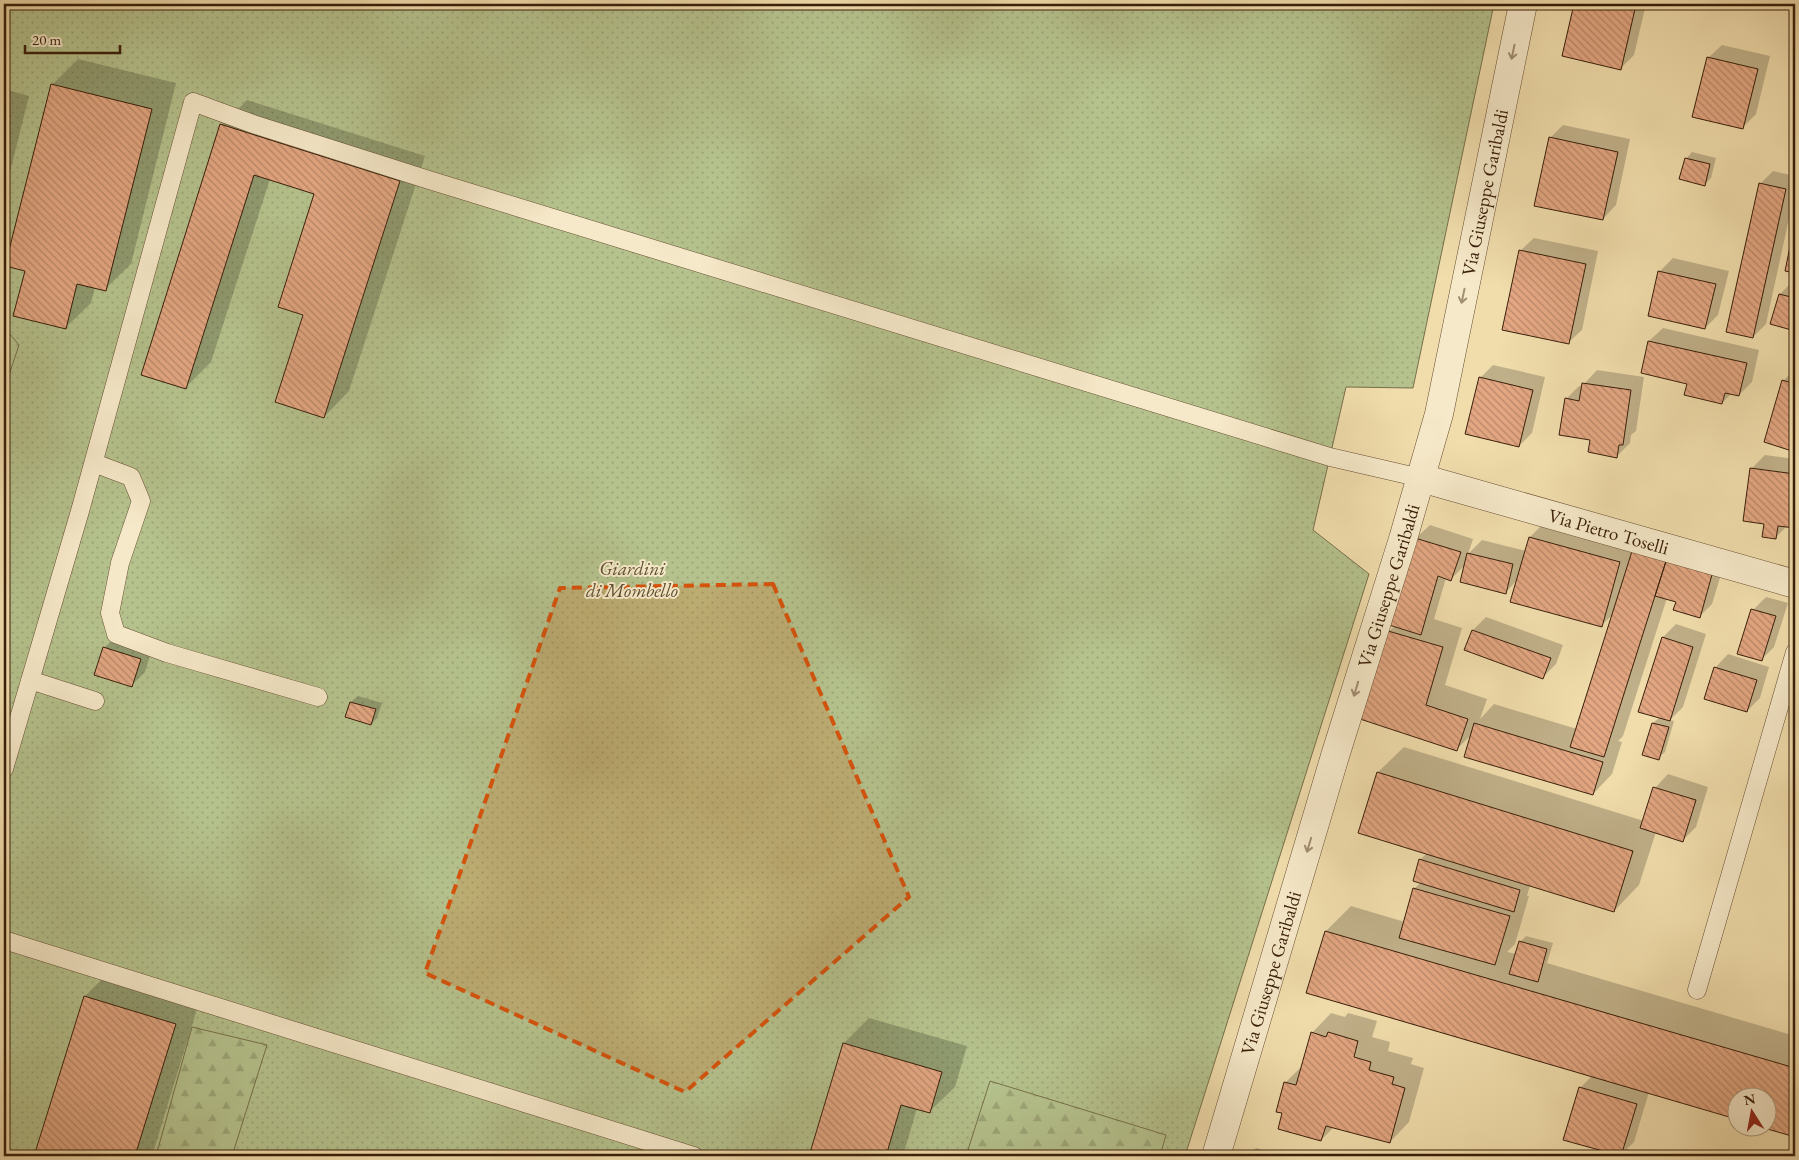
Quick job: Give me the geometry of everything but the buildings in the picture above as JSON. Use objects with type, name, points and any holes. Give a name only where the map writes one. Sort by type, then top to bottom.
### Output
[{"type":"street","name":"Via Giuseppe Garibaldi","points":[[1222,1155],[1332,765],[1439,414],[1523,4]]},
{"type":"street","name":"Via Pietro Toselli","points":[[1421,478],[1795,584]]},
{"type":"lane","points":[[4,768],[94,463],[193,102],[253,124],[438,183],[1311,451],[1421,478]]},
{"type":"lane","points":[[94,463],[131,477],[141,500],[120,563],[110,613],[116,634],[167,653],[318,696]]},
{"type":"lane","points":[[1697,990],[1795,652]]},
{"type":"lane","points":[[30,680],[94,701]]},
{"type":"lane","points":[[4,940],[694,1156]]},
{"type":"highlighted area","points":[[773,584],[909,897],[685,1092],[425,973],[560,588]]},
{"type":"green space","name":"Giardini di Mombello","points":[[4,4],[1494,4],[1413,388],[1346,387],[1313,530],[1369,574],[1185,1156],[4,1156]]},
{"type":"green space","points":[[4,327],[19,345],[4,390]]},
{"type":"green space","points":[[192,1027],[267,1045],[232,1156],[156,1156]]},
{"type":"green space","points":[[990,1081],[1166,1135],[1160,1156],[966,1156]]}]
